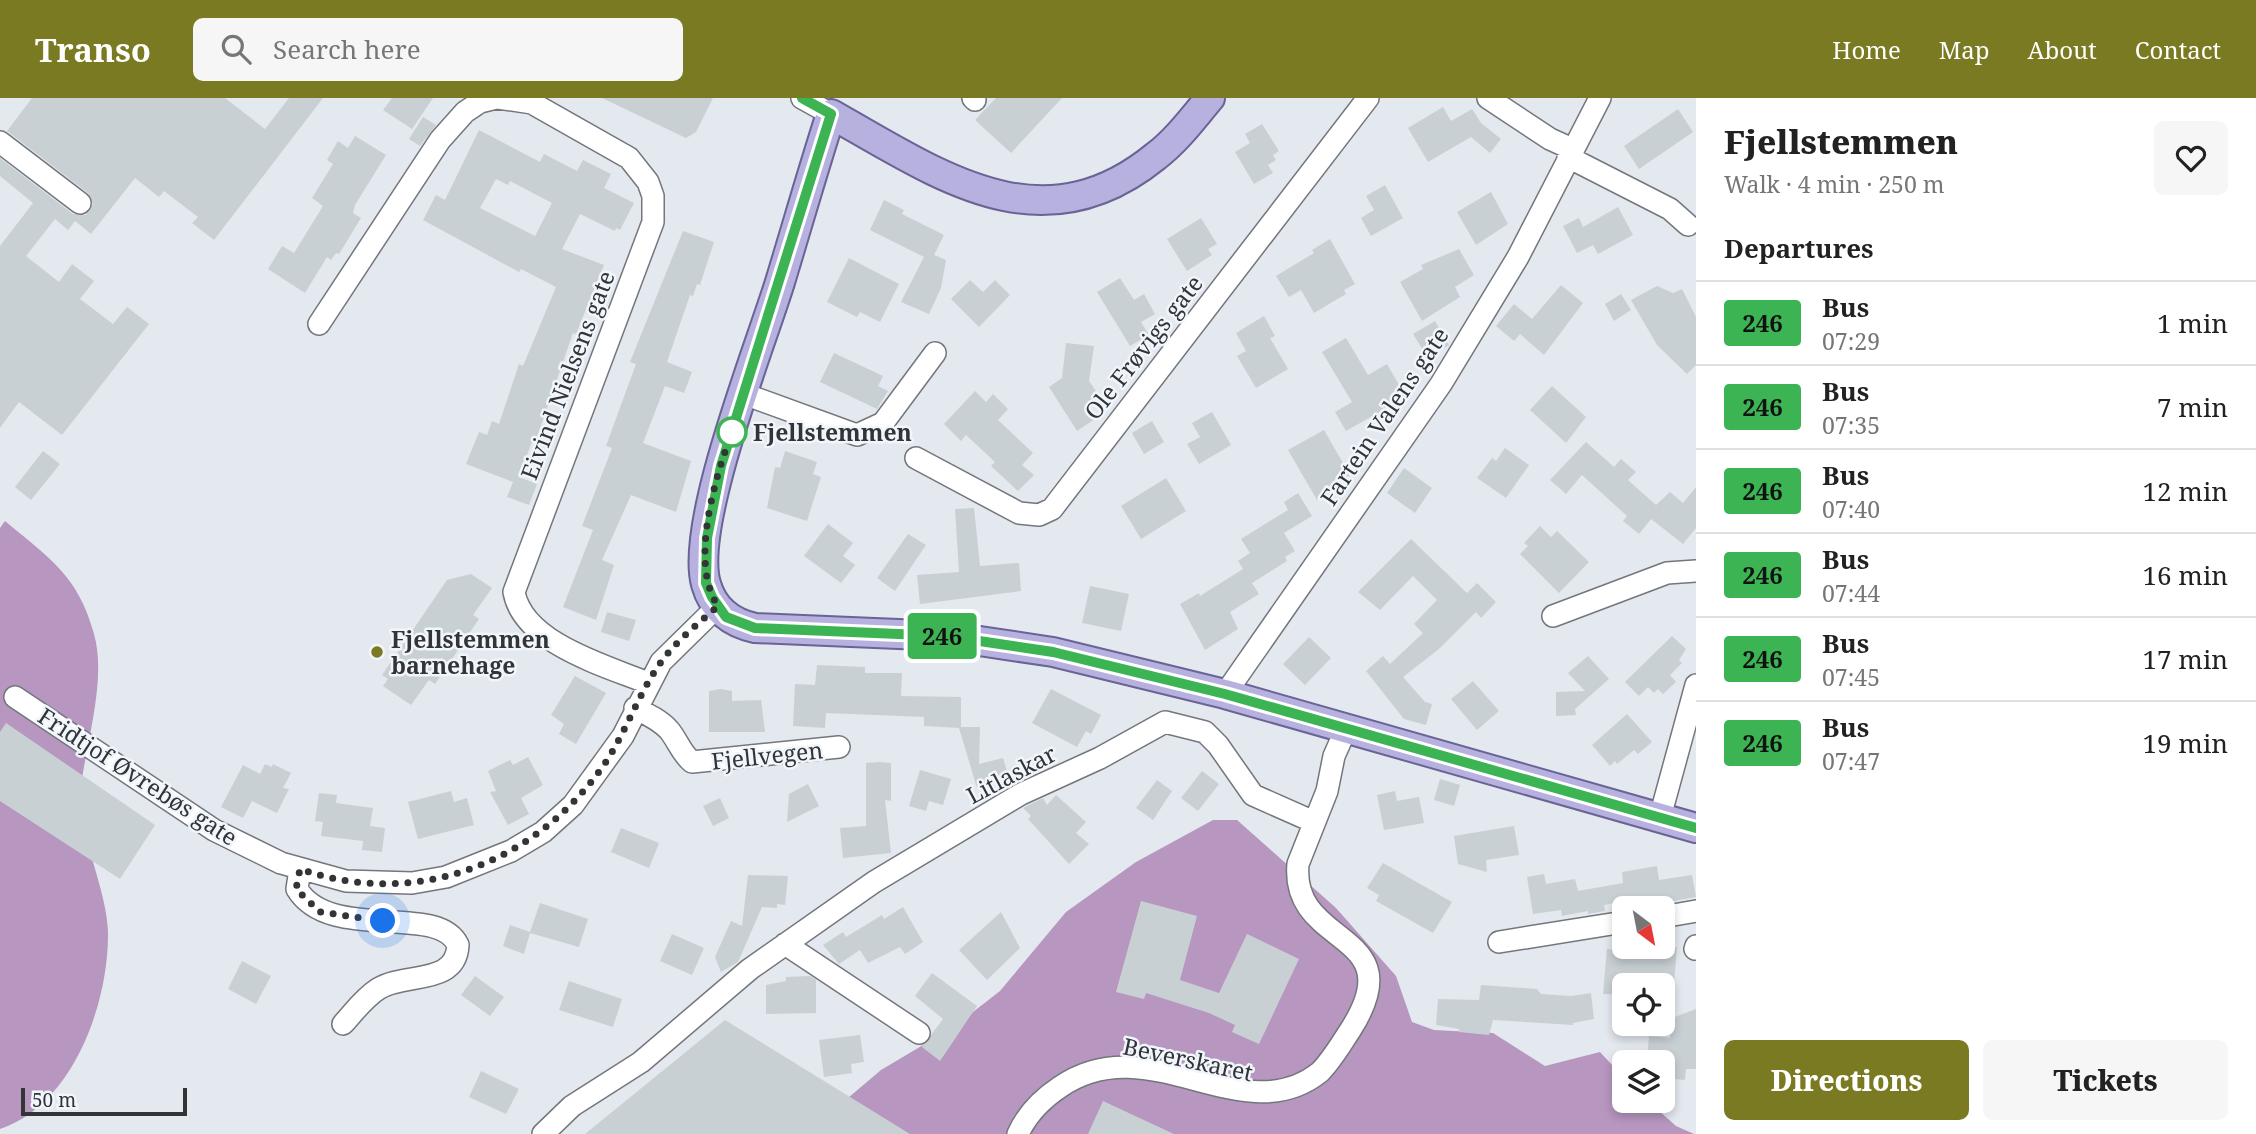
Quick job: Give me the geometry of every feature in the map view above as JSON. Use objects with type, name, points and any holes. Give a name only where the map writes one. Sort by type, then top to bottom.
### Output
[{"type":"main road","points":[[1210,98],[1157,156],[1136,170],[1107,186],[1074,197],[1037,202],[998,197],[958,183],[831,114],[721,466],[707,538],[706,583],[718,606],[726,617],[755,628],[946,636],[1053,652],[1225,694],[1696,828]]},
{"type":"street","name":"Eivind Nielsens gate","points":[[319,324],[440,141],[465,112],[480,102],[497,98],[532,103],[629,158],[644,176],[653,196],[653,222],[514,592],[524,619],[540,632],[572,651],[648,683]]},
{"type":"street","points":[[802,98],[831,114]]},
{"type":"street","name":"Ole Frøvigs gate","points":[[916,458],[1019,513],[1039,515],[1052,509],[1368,98]]},
{"type":"street","points":[[1489,98],[1570,153],[1670,209],[1688,225]]},
{"type":"street","name":"Fartein Valens gate","points":[[1225,694],[1441,384],[1518,257],[1601,98]]},
{"type":"street","points":[[0,142],[80,203]]},
{"type":"street","points":[[744,394],[856,435],[883,423],[935,353]]},
{"type":"street","points":[[1553,615],[1667,573],[1696,571]]},
{"type":"street","name":"Fridtjof Øvrebøs gate","points":[[15,697],[214,830],[300,869],[346,881],[412,883],[446,877],[511,852],[543,832],[573,805],[623,736],[648,683],[671,650],[718,606]]},
{"type":"street","points":[[1660,817],[1696,685]]},
{"type":"street","name":"Fjellvegen","points":[[635,708],[669,731],[684,756],[692,762],[839,747]]},
{"type":"street","name":"Litlaskar","points":[[543,1134],[556,1118],[641,1062],[750,969],[874,882],[1021,794],[1100,758],[1165,722],[1198,728],[1212,738],[1253,795],[1314,822]]},
{"type":"street","name":"Beverskaret","points":[[1018,1134],[1041,1100],[1085,1072],[1110,1068],[1144,1071],[1261,1101],[1293,1094],[1327,1065],[1364,1008],[1368,983],[1365,966],[1353,945],[1310,913],[1299,891],[1298,864],[1346,729]]},
{"type":"street","points":[[300,869],[296,889],[320,912],[434,927],[455,937],[458,945],[453,964],[444,972],[400,980],[379,988],[342,1024]]},
{"type":"street","points":[[1675,915],[1696,911]]},
{"type":"street","points":[[1499,942],[1612,924]]},
{"type":"street","points":[[785,944],[919,1033]]},
{"type":"shaded area","points":[[5,521],[60,569],[80,597],[94,634],[97,691],[81,787],[81,804],[87,840],[103,897],[108,932],[102,989],[82,1048],[67,1075],[48,1098],[26,1117],[0,1129],[0,528]]},
{"type":"shaded area","points":[[1213,820],[1237,820],[1336,908],[1396,976],[1412,1022],[1434,1030],[1493,1033],[1545,1066],[1600,1052],[1612,1065],[1612,1113],[1661,1113],[1676,1126],[1694,1134],[822,1134],[848,1098],[881,1070],[955,1026],[1000,991],[1066,912],[1136,862]]},
{"type":"building","points":[[32,98],[225,98],[265,129],[289,98],[323,98],[214,240],[192,223],[198,217],[164,191],[159,197],[135,178],[91,234],[75,221],[68,230],[55,219],[26,256],[59,282],[72,264],[94,281],[80,299],[113,324],[127,307],[149,324],[62,435],[19,402],[0,428],[0,246],[33,203],[0,176],[0,158],[73,214],[86,215],[93,204],[88,193],[7,131]]},
{"type":"building","points":[[392,98],[433,98],[412,129],[383,110]]},
{"type":"building","points":[[602,98],[713,98],[696,132],[686,138]]},
{"type":"building","points":[[996,98],[1062,98],[1011,153],[975,120]]},
{"type":"building","points":[[1443,107],[1451,121],[1472,109],[1481,123],[1501,139],[1490,153],[1471,137],[1428,162],[1408,128]]},
{"type":"building","points":[[1678,109],[1693,132],[1639,169],[1624,146]]},
{"type":"building","points":[[423,117],[436,125],[420,146],[409,139]]},
{"type":"building","points":[[1262,124],[1279,151],[1273,155],[1276,160],[1268,165],[1273,173],[1254,184],[1235,152],[1250,143],[1245,134]]},
{"type":"building","points":[[479,130],[540,162],[544,154],[577,171],[583,160],[611,174],[604,188],[634,203],[620,230],[616,228],[615,231],[580,214],[562,249],[604,265],[576,334],[573,333],[536,440],[533,439],[519,477],[537,484],[529,505],[507,497],[513,482],[466,464],[479,432],[487,435],[492,421],[499,424],[519,364],[523,366],[556,287],[521,269],[519,272],[423,220],[436,195],[445,200]],"holes":[[[496,179],[508,185],[510,181],[552,203],[535,236],[480,208]]]},
{"type":"building","points":[[355,136],[386,155],[355,205],[353,213],[361,218],[339,254],[336,253],[331,260],[327,257],[305,293],[268,269],[282,246],[294,253],[323,206],[312,198],[333,164],[327,160],[338,141],[348,148]]},
{"type":"building","points":[[1385,185],[1403,218],[1371,236],[1361,218],[1374,210],[1366,196]]},
{"type":"building","points":[[1491,192],[1508,224],[1476,245],[1457,212]]},
{"type":"building","points":[[884,200],[904,210],[902,214],[944,235],[934,255],[946,260],[941,288],[929,314],[901,302],[924,257],[870,230]]},
{"type":"building","points":[[1618,207],[1633,235],[1598,254],[1593,245],[1577,253],[1563,226],[1579,218],[1583,227]]},
{"type":"building","points":[[1201,218],[1217,244],[1208,249],[1212,255],[1187,271],[1167,239]]},
{"type":"building","points":[[683,231],[714,242],[700,285],[697,284],[693,296],[690,295],[667,362],[692,372],[684,393],[665,386],[643,443],[691,461],[676,512],[631,495],[602,560],[614,565],[596,620],[563,607],[593,530],[582,526],[612,448],[606,446],[636,364],[630,362]]},
{"type":"building","points":[[1330,239],[1355,284],[1344,290],[1346,294],[1314,313],[1301,290],[1289,297],[1276,276],[1314,253],[1312,250]]},
{"type":"building","points":[[1459,249],[1474,275],[1455,287],[1460,297],[1422,321],[1400,282],[1423,269],[1421,265]]},
{"type":"building","points":[[849,258],[899,284],[880,322],[860,312],[857,317],[827,302]]},
{"type":"building","points":[[1120,278],[1134,300],[1144,294],[1155,314],[1141,322],[1149,335],[1130,346],[1097,292]]},
{"type":"building","points":[[970,280],[983,292],[995,280],[1010,295],[979,327],[951,299]]},
{"type":"building","points":[[1561,285],[1583,303],[1544,355],[1520,334],[1514,341],[1496,326],[1514,304],[1532,319]]},
{"type":"building","points":[[1657,286],[1673,293],[1682,289],[1696,317],[1696,365],[1687,374],[1657,345],[1631,300]]},
{"type":"building","points":[[1621,294],[1631,310],[1614,321],[1605,304]]},
{"type":"building","points":[[1264,316],[1275,336],[1270,338],[1288,369],[1256,388],[1237,356],[1246,351],[1236,333]]},
{"type":"building","points":[[1435,321],[1449,345],[1428,358],[1413,334]]},
{"type":"building","points":[[1346,338],[1368,375],[1387,364],[1406,397],[1346,431],[1335,412],[1352,402],[1322,352]]},
{"type":"building","points":[[1066,343],[1094,346],[1089,381],[1100,397],[1087,407],[1095,419],[1077,431],[1049,387],[1062,378]]},
{"type":"building","points":[[834,353],[883,376],[878,386],[888,391],[877,409],[820,382]]},
{"type":"building","points":[[1552,386],[1586,417],[1566,443],[1530,410]]},
{"type":"building","points":[[975,391],[986,402],[993,394],[1008,409],[998,420],[1033,453],[1022,465],[1034,475],[1018,491],[991,466],[995,462],[966,435],[961,441],[944,424]]},
{"type":"building","points":[[1212,412],[1231,445],[1199,464],[1187,444],[1200,437],[1192,423]]},
{"type":"building","points":[[1152,421],[1164,442],[1144,454],[1132,433]]},
{"type":"building","points":[[1324,430],[1350,475],[1341,480],[1344,485],[1317,500],[1288,450]]},
{"type":"building","points":[[1586,442],[1614,467],[1621,459],[1636,472],[1628,480],[1656,505],[1670,492],[1683,503],[1696,487],[1696,528],[1683,544],[1651,519],[1639,534],[1623,521],[1627,516],[1582,475],[1566,494],[1550,480]]},
{"type":"building","points":[[1505,448],[1529,465],[1506,498],[1477,478],[1492,458],[1496,461]]},
{"type":"building","points":[[43,451],[60,464],[31,500],[15,487]]},
{"type":"building","points":[[785,451],[817,462],[813,474],[821,477],[807,521],[767,508],[775,467],[780,468]]},
{"type":"building","points":[[1404,468],[1432,488],[1415,513],[1387,493]]},
{"type":"building","points":[[1166,478],[1186,511],[1141,539],[1121,506]]},
{"type":"building","points":[[1298,493],[1312,516],[1284,533],[1295,551],[1285,557],[1287,561],[1252,583],[1259,594],[1230,612],[1238,629],[1205,650],[1180,604],[1199,593],[1200,596],[1243,569],[1238,561],[1250,553],[1241,539],[1288,510],[1284,502]]},
{"type":"building","points":[[974,508],[980,566],[1019,563],[1021,591],[920,604],[917,575],[959,572],[955,509]]},
{"type":"building","points":[[828,524],[853,543],[843,556],[855,565],[841,583],[804,556]]},
{"type":"building","points":[[1540,526],[1551,537],[1557,531],[1589,562],[1559,593],[1520,554],[1528,546],[1524,543]]},
{"type":"building","points":[[908,534],[926,545],[895,591],[877,578]]},
{"type":"building","points":[[1411,539],[1467,593],[1477,583],[1496,602],[1481,618],[1476,612],[1439,649],[1403,677],[1425,702],[1432,704],[1426,725],[1404,719],[1366,671],[1383,656],[1390,664],[1423,633],[1414,624],[1437,600],[1413,576],[1380,610],[1358,592]]},
{"type":"building","points":[[471,574],[492,588],[473,615],[479,619],[435,684],[429,680],[411,705],[383,686],[388,679],[382,675],[447,580]]},
{"type":"building","points":[[1090,586],[1129,594],[1121,631],[1082,623]]},
{"type":"building","points":[[607,612],[636,620],[629,641],[601,632]]},
{"type":"building","points":[[1672,636],[1686,649],[1679,660],[1682,663],[1670,675],[1676,682],[1663,694],[1658,689],[1654,693],[1648,687],[1639,696],[1625,682]]},
{"type":"building","points":[[1309,637],[1331,658],[1305,685],[1283,664]]},
{"type":"building","points":[[1588,656],[1609,679],[1575,709],[1576,715],[1556,716],[1556,692],[1585,691],[1568,673]]},
{"type":"building","points":[[817,665],[865,667],[865,673],[902,673],[901,696],[961,697],[961,727],[980,727],[979,764],[1003,758],[1009,778],[977,788],[959,728],[924,726],[924,717],[826,713],[825,728],[793,726],[795,684],[815,685]]},
{"type":"building","points":[[575,676],[606,693],[576,744],[559,734],[564,724],[551,715]]},
{"type":"building","points":[[1473,681],[1499,711],[1477,730],[1451,699]]},
{"type":"building","points":[[1051,689],[1101,715],[1091,734],[1086,731],[1077,747],[1032,723]]},
{"type":"building","points":[[709,691],[732,691],[732,701],[761,700],[765,732],[709,732]]},
{"type":"building","points":[[1627,714],[1652,742],[1638,754],[1634,750],[1617,764],[1615,761],[1610,766],[1592,745]]},
{"type":"building","points":[[6,723],[155,825],[120,879],[0,801],[0,732]]},
{"type":"building","points":[[528,757],[543,785],[521,798],[529,814],[508,825],[490,792],[496,791],[488,771],[510,760],[513,765]]},
{"type":"building","points":[[866,763],[891,763],[891,801],[885,800],[891,853],[843,858],[840,828],[866,826]]},
{"type":"building","points":[[265,764],[272,767],[273,764],[291,773],[283,788],[289,789],[277,813],[252,801],[243,818],[221,807],[243,765],[260,774]]},
{"type":"building","points":[[920,770],[951,779],[943,805],[929,801],[926,811],[909,806]]},
{"type":"building","points":[[1202,771],[1219,784],[1198,811],[1181,798]]},
{"type":"building","points":[[1440,779],[1460,785],[1454,806],[1434,800]]},
{"type":"building","points":[[1157,780],[1172,791],[1153,820],[1136,808]]},
{"type":"building","points":[[808,784],[819,806],[787,822],[789,794]]},
{"type":"building","points":[[451,791],[454,802],[467,798],[474,825],[418,839],[408,802]]},
{"type":"building","points":[[1395,791],[1397,801],[1419,797],[1424,823],[1384,830],[1377,795]]},
{"type":"building","points":[[319,793],[337,795],[336,803],[373,808],[370,826],[385,828],[382,852],[362,850],[363,841],[321,836],[323,822],[315,821]]},
{"type":"building","points":[[1056,795],[1086,822],[1076,833],[1089,844],[1069,864],[1028,819],[1031,816],[1023,808],[1043,798],[1047,805]]},
{"type":"building","points":[[720,798],[729,818],[713,826],[703,806]]},
{"type":"building","points":[[1514,826],[1519,855],[1486,860],[1487,872],[1458,864],[1454,836]]},
{"type":"building","points":[[621,828],[659,843],[649,868],[611,852]]},
{"type":"building","points":[[1383,863],[1452,902],[1433,933],[1376,901],[1379,895],[1367,888]]},
{"type":"building","points":[[1657,866],[1659,880],[1692,875],[1696,897],[1675,901],[1675,896],[1612,896],[1612,904],[1604,905],[1605,911],[1562,916],[1561,910],[1533,914],[1527,877],[1544,874],[1546,884],[1575,879],[1578,891],[1623,883],[1622,872]]},
{"type":"building","points":[[748,875],[788,876],[785,905],[777,904],[777,908],[762,907],[738,962],[721,972],[715,957],[731,921],[742,926]]},
{"type":"building","points":[[1141,901],[1197,916],[1180,980],[1219,993],[1247,934],[1299,959],[1259,1044],[1232,1032],[1235,1025],[1209,1013],[1146,993],[1144,999],[1116,992]]},
{"type":"building","points":[[540,903],[588,919],[579,947],[530,933],[524,954],[503,946],[510,925],[530,932]]},
{"type":"building","points":[[903,907],[923,942],[905,954],[900,947],[868,963],[860,950],[839,964],[823,945],[843,932],[846,937],[882,915],[884,919]]},
{"type":"building","points":[[1001,912],[1020,948],[987,980],[959,950]]},
{"type":"building","points":[[672,934],[704,948],[692,975],[660,961]]},
{"type":"building","points":[[1677,947],[1675,973],[1612,973],[1612,994],[1603,994],[1607,949],[1612,949],[1612,959],[1675,959]]},
{"type":"building","points":[[242,961],[271,976],[256,1004],[228,989]]},
{"type":"building","points":[[932,973],[977,1006],[940,1061],[922,1047],[943,1019],[915,996]]},
{"type":"building","points":[[475,976],[504,997],[490,1016],[461,995]]},
{"type":"building","points":[[810,976],[816,980],[816,1013],[766,1014],[766,985],[786,981],[786,977]]},
{"type":"building","points":[[569,981],[622,999],[613,1027],[559,1010]]},
{"type":"building","points":[[1481,985],[1537,989],[1541,994],[1571,996],[1591,993],[1594,1019],[1573,1025],[1493,1020],[1489,1035],[1459,1032],[1459,1029],[1436,1025],[1438,999],[1479,1000]]},
{"type":"building","points":[[1696,1009],[1696,1069],[1686,1069],[1685,1080],[1675,1079],[1675,1050],[1648,1050],[1649,1036],[1675,1036],[1675,1017]]},
{"type":"building","points":[[725,1020],[738,1028],[910,1134],[585,1134]]},
{"type":"building","points":[[860,1035],[864,1062],[851,1064],[852,1073],[824,1077],[819,1040]]},
{"type":"building","points":[[481,1071],[519,1089],[506,1114],[469,1097]]},
{"type":"building","points":[[1103,1101],[1174,1134],[1088,1134]]},
{"type":"bus line","name":"246","points":[[802,98],[831,114],[712,502],[705,563],[706,583],[726,617],[740,625],[783,631],[946,636],[1053,652],[1225,694],[1696,828]]},
{"type":"place","name":"Fjellstemmen","points":[[732,432]]},
{"type":"place","name":"Fjellstemmen barnehage","points":[[377,652]]},
{"type":"route","points":[[383,921],[320,912],[296,889],[300,869],[346,881],[379,883],[412,883],[446,877],[511,852],[543,832],[573,805],[623,736],[635,708],[661,662],[718,606],[706,583],[707,538],[712,502],[732,432]]}]
